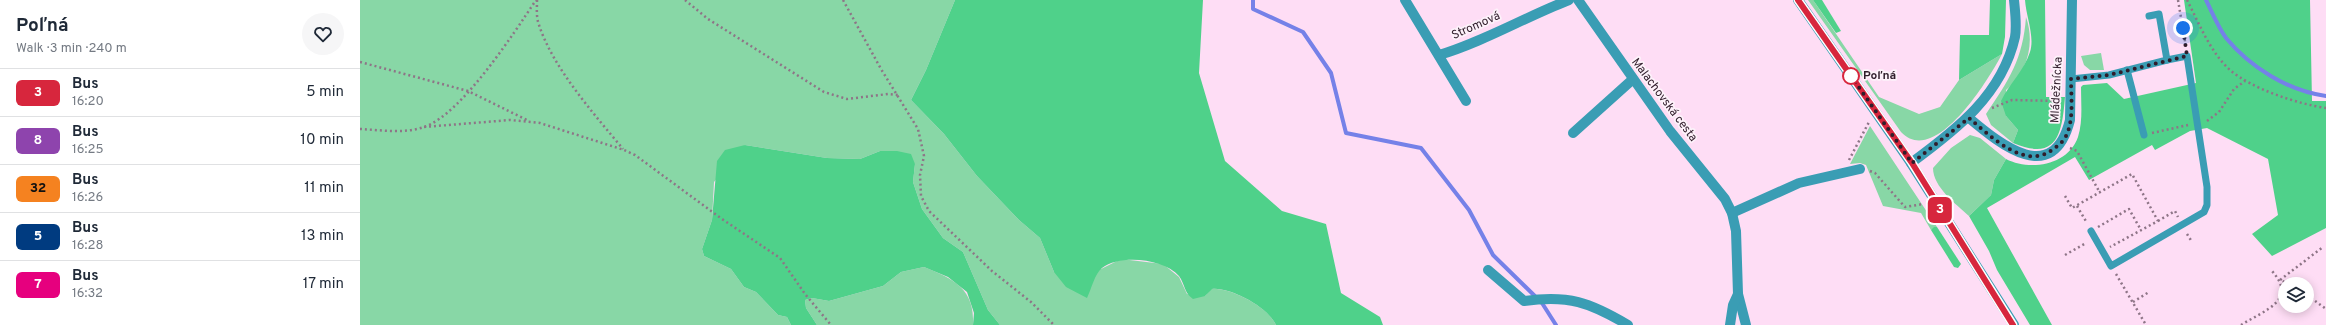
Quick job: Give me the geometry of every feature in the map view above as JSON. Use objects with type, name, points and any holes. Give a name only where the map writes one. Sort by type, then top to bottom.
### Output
[{"type":"street","points":[[1406,0],[1466,101]]},
{"type":"street","name":"Stromová","points":[[1438,55],[1467,46],[1535,13],[1569,0]]},
{"type":"street","name":"Malachovská cesta","points":[[1578,0],[1632,80],[1670,131],[1725,199],[1732,213],[1736,231],[1738,294],[1746,325]]},
{"type":"street","points":[[1798,0],[1912,163],[2014,325]]},
{"type":"street","points":[[1912,163],[1969,118],[1994,85],[2007,62],[2015,35],[2014,0]]},
{"type":"street","name":"Mládežnícka","points":[[1969,118],[2010,150],[2023,155],[2035,156],[2050,152],[2066,137],[2070,120],[2071,101],[2072,0]]},
{"type":"street","points":[[1573,133],[1632,80]]},
{"type":"street","points":[[1732,213],[1799,184],[1860,169]]},
{"type":"street","points":[[1488,270],[1524,301],[1543,298],[1566,298],[1592,305],[1628,325]]},
{"type":"street","name":"Malachovská cesta","points":[[1730,325],[1733,305],[1738,294]]},
{"type":"lane","points":[[2149,16],[2159,14],[2167,60]]},
{"type":"lane","points":[[2071,79],[2109,75],[2187,56],[2207,187],[2207,204],[2204,212],[2111,266],[2091,231]]},
{"type":"lane","points":[[2127,70],[2144,135]]},
{"type":"path","points":[[424,127],[448,113],[468,91],[513,35],[536,0]]},
{"type":"path","points":[[536,0],[538,24],[556,60],[586,104],[624,150]]},
{"type":"path","points":[[684,0],[708,19],[824,92],[847,98],[888,94],[898,95]]},
{"type":"path","points":[[843,0],[881,69],[918,129],[924,156],[920,175],[921,196],[929,211],[1054,325]]},
{"type":"path","points":[[2178,0],[2187,56]]},
{"type":"path","points":[[2187,0],[2216,54],[2230,70],[2246,81],[2266,90],[2294,101],[2326,108]]},
{"type":"path","points":[[360,62],[468,91],[530,122]]},
{"type":"path","points":[[1986,111],[2012,100],[2071,101]]},
{"type":"path","points":[[360,129],[401,131],[424,127],[510,120],[540,123],[624,150],[635,155],[722,219],[780,258],[805,294],[831,325]]},
{"type":"path","points":[[1842,173],[1869,120]]},
{"type":"path","points":[[2066,146],[2077,152],[2100,193]]},
{"type":"path","points":[[1860,169],[1875,173],[1905,207],[1925,204]]},
{"type":"path","points":[[2065,196],[2072,208],[2132,174],[2158,221],[2103,252]]},
{"type":"path","points":[[2077,206],[2091,231],[2130,209],[2141,230]]},
{"type":"path","points":[[2065,255],[2095,238]]},
{"type":"path","points":[[2284,277],[2323,247]]},
{"type":"path","points":[[2111,266],[2146,325]]},
{"type":"path","points":[[2271,270],[2278,278]]},
{"type":"path","points":[[2133,302],[2149,292]]},
{"type":"path","points":[[2314,300],[2326,309]]},
{"type":"path","points":[[2241,325],[2278,301]]},
{"type":"green space","points":[[360,0],[955,0],[926,70],[911,100],[944,134],[977,176],[1019,220],[1040,238],[1054,272],[1101,269],[1121,259],[1163,264],[1179,277],[1187,294],[1205,296],[1211,289],[1228,291],[1257,305],[1272,318],[1276,325],[1000,325],[988,310],[963,252],[943,238],[922,209],[913,182],[915,164],[880,151],[860,159],[827,158],[745,145],[714,182],[712,220],[702,249],[704,256],[731,269],[744,287],[756,292],[778,315],[787,317],[791,325],[360,325]]},
{"type":"green space","points":[[955,0],[1203,0],[1199,73],[1225,161],[1282,211],[1326,224],[1341,293],[1380,317],[1383,325],[1276,325],[1272,318],[1257,305],[1228,291],[1212,289],[1205,296],[1193,299],[1186,291],[1179,276],[1172,270],[1153,262],[1142,260],[1120,261],[1102,268],[1095,278],[1087,298],[1066,287],[1054,272],[1040,238],[1019,220],[977,176],[944,134],[911,100],[926,70]]},
{"type":"green space","points":[[1808,0],[1813,0],[1879,97],[1919,114],[1940,107],[1959,80],[2002,54],[1986,82],[1959,116],[1944,130],[1929,139],[1915,140],[1901,132]]},
{"type":"green space","points":[[1813,0],[1822,0],[1841,31],[1836,33]]},
{"type":"green space","points":[[1990,0],[2006,0],[2005,37],[2002,54],[1959,80],[1960,35],[1989,35]]},
{"type":"green space","points":[[2025,0],[2045,0],[2046,97],[2065,97],[2062,122],[2055,141],[2040,149],[2028,148],[2013,143],[2018,130],[2006,116],[2001,101],[2024,65],[2030,52],[2031,33]]},
{"type":"green space","points":[[2184,0],[2310,0],[2312,101],[2326,101],[2326,228],[2272,256],[2252,234],[2278,215],[2268,159],[2207,128],[2190,131],[2155,150],[2152,145],[2089,180],[2075,157],[1987,208],[2052,325],[2030,325],[1997,270],[1989,251],[1969,216],[1991,195],[1994,180],[2006,159],[2015,163],[2036,165],[2057,160],[2073,147],[2078,137],[2081,125],[2081,87],[2083,85],[2107,83],[2124,99],[2196,83]]},
{"type":"green space","points":[[2026,17],[2030,37],[2028,56],[2020,75],[2006,90],[2006,116],[2018,130],[2013,143],[1991,125],[1986,114],[2014,68],[2022,45]]},
{"type":"green space","points":[[2101,53],[2104,70],[2090,70],[2084,65],[2081,56]]},
{"type":"green space","points":[[1870,126],[1937,227],[1931,230],[1921,213],[1883,206],[1866,165],[1860,163],[1850,164]]},
{"type":"green space","points":[[1970,135],[1980,138],[2006,159],[1994,180],[1991,195],[1969,216],[1946,195],[1937,182],[1933,168],[1951,148]]},
{"type":"green space","points":[[745,145],[827,158],[860,159],[880,151],[897,151],[911,154],[915,164],[913,182],[922,209],[943,238],[963,252],[988,310],[1000,325],[973,325],[974,313],[967,292],[948,277],[924,267],[901,272],[883,286],[829,301],[812,298],[805,300],[806,308],[817,325],[791,325],[787,317],[778,315],[756,292],[744,287],[731,269],[704,256],[702,249],[712,220],[717,161],[725,150]]},
{"type":"green space","points":[[1934,227],[1937,227],[1961,264],[1958,268],[1954,267],[1931,230]]},
{"type":"green space","points":[[924,267],[953,281],[966,294],[973,313],[973,325],[817,325],[806,308],[805,300],[812,298],[829,301],[883,286],[901,272]]},
{"type":"waterway","points":[[1253,0],[1253,9],[1303,32],[1331,73],[1346,133],[1421,148],[1469,210],[1493,255],[1542,303],[1556,325]]},
{"type":"waterway","points":[[2206,0],[2226,38],[2246,59],[2258,68],[2284,83],[2298,89],[2326,96]]},
{"type":"bus line","name":"3","points":[[1798,0],[1912,163],[1987,281],[2013,325]]},
{"type":"place","name":"Poľná","points":[[1851,76]]},
{"type":"route","points":[[1851,76],[1912,163],[1946,138],[1969,118],[2010,150],[2023,155],[2035,156],[2050,152],[2066,137],[2070,120],[2071,79],[2109,75],[2187,56],[2183,28]]}]
